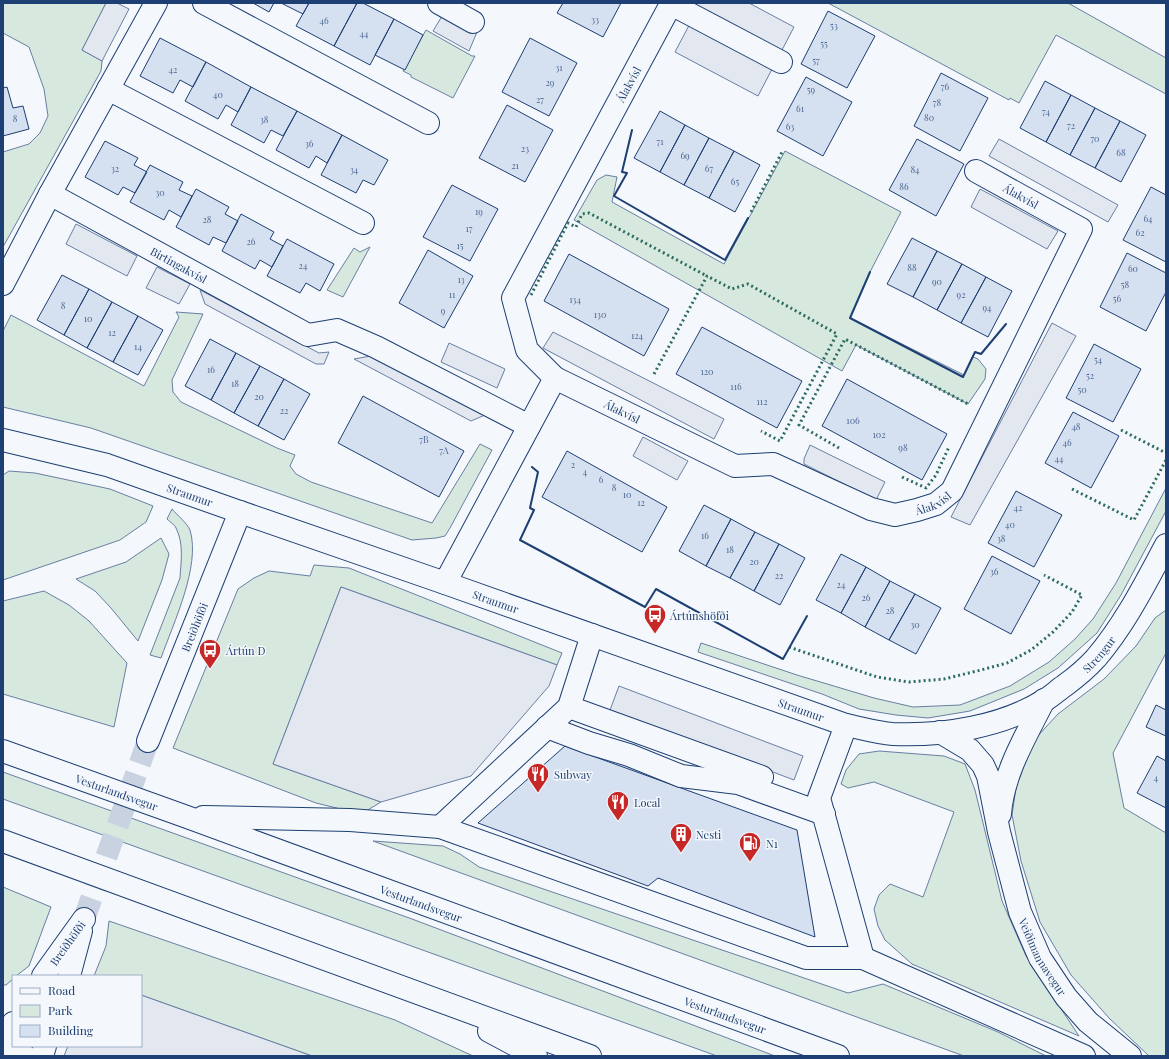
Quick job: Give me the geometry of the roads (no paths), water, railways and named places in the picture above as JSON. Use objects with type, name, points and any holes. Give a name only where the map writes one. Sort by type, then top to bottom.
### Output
[{"type":"main road","points":[[3,284],[50,194],[156,3]]},
{"type":"main road","points":[[204,3],[428,123]]},
{"type":"main road","points":[[439,3],[473,22]]},
{"type":"main road","name":"Álakvísl","points":[[780,62],[671,4],[513,298],[527,350],[555,378],[735,466],[773,464],[871,509],[895,515],[936,504],[952,492],[1081,229],[976,172]]},
{"type":"main road","points":[[108,89],[363,223]]},
{"type":"main road","name":"Birtingakvísl","points":[[50,194],[308,335],[337,330],[376,347],[529,426]]},
{"type":"main road","points":[[446,582],[555,378]]},
{"type":"main road","name":"Straumur","points":[[3,440],[107,465],[446,582],[846,725],[893,734],[940,732],[966,729],[992,723]]},
{"type":"main road","name":"Breiðhöfði","points":[[148,740],[240,512]]},
{"type":"main road","name":"Strengur","points":[[992,723],[1017,714],[1044,700],[1074,679],[1095,659],[1117,632],[1163,559]]},
{"type":"main road","points":[[440,827],[569,707],[592,635]]},
{"type":"main road","name":"Veiðimannavegur","points":[[999,832],[1001,800],[1009,774],[1044,700]]},
{"type":"main road","points":[[569,707],[822,806]]},
{"type":"main road","points":[[846,725],[822,806],[863,958]]},
{"type":"main road","points":[[547,727],[589,743],[629,755],[681,776],[738,783],[822,806]]},
{"type":"main road","name":"Veiðimannavegur","points":[[940,732],[970,750],[983,764],[988,776],[999,832],[1020,912],[1040,958],[1066,996],[1088,1022],[1130,1056]]},
{"type":"main road","name":"Vesturlandsvegur","points":[[3,751],[838,1056]]},
{"type":"main road","points":[[187,817],[350,820],[440,827],[806,958],[863,958],[1084,1056]]},
{"type":"main road","points":[[3,841],[590,1056]]},
{"type":"main road","name":"Breiðhöfði","points":[[44,975],[84,919],[69,975]]},
{"type":"main road","points":[[419,994],[536,1056]]},
{"type":"main road","points":[[12,1025],[3,1048],[25,1056]]},
{"type":"tunnel","points":[[84,919],[148,741]]},
{"type":"place","name":"Ártúnshöfði","points":[[655,634]]},
{"type":"place","name":"Ártún D","points":[[210,670]]},
{"type":"place","name":"Subway","points":[[538,794]]},
{"type":"place","name":"Local","points":[[618,822]]},
{"type":"place","name":"Nesti","points":[[681,854]]},
{"type":"place","name":"N1","points":[[750,862]]}]
